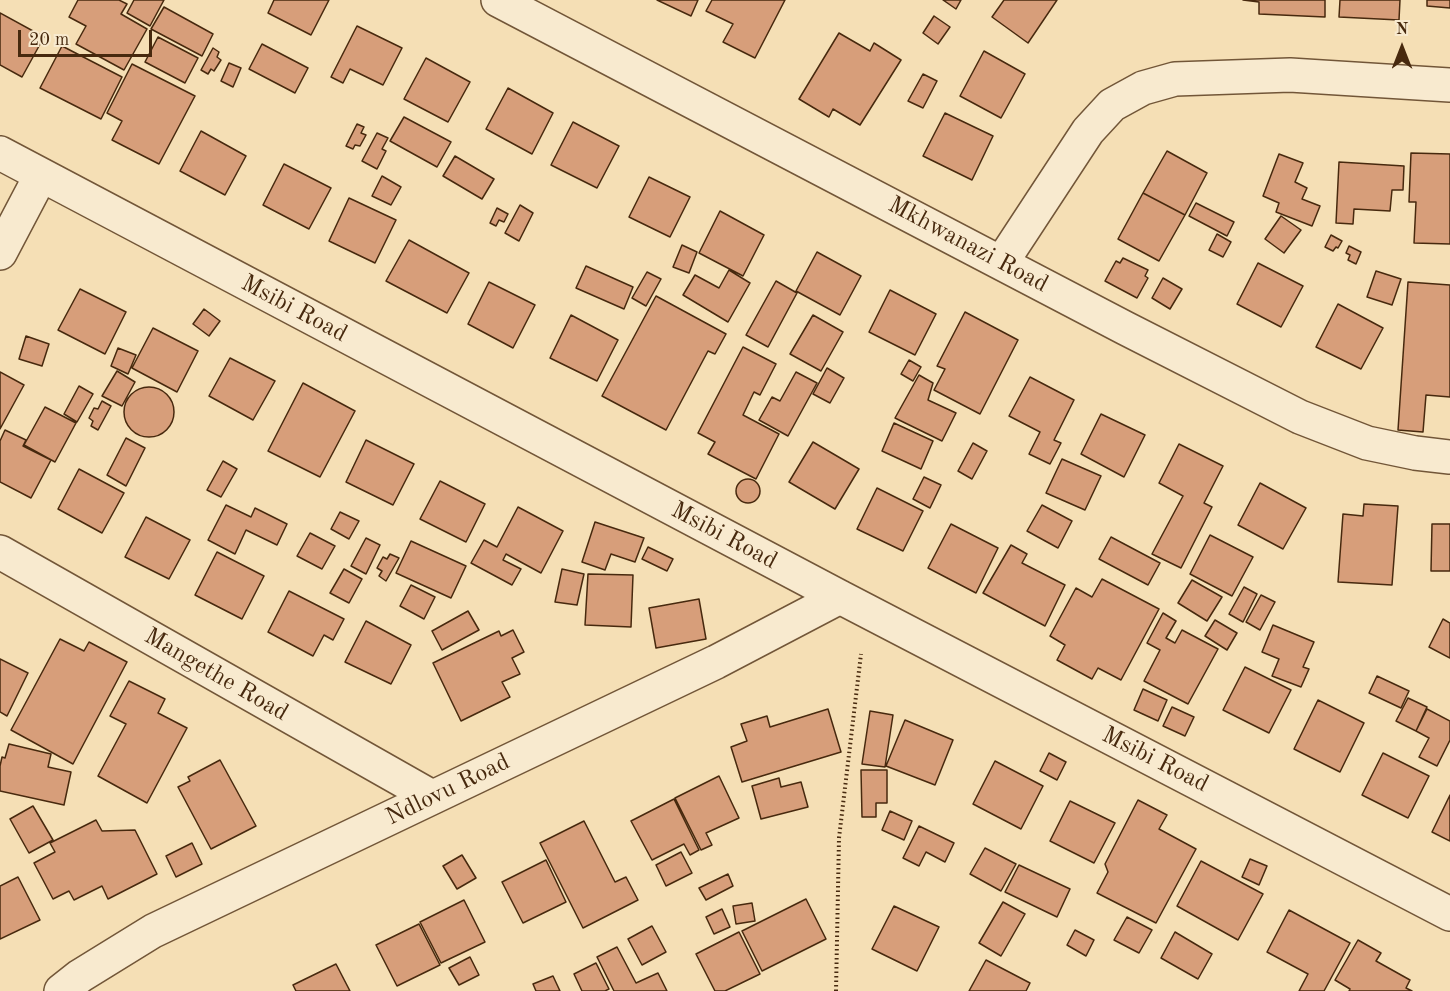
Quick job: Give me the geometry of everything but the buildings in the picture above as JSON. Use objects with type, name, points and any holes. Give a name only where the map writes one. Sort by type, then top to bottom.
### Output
[{"type":"street","name":"Mkhwanazi Road","points":[[498,0],[1300,417],[1367,443],[1415,453],[1450,457]]},
{"type":"street","points":[[1002,262],[1088,131],[1112,105],[1143,88],[1175,79],[1290,75],[1450,85]]},
{"type":"street","name":"Msibi Road","points":[[0,153],[853,604],[1450,914]]},
{"type":"street","points":[[0,253],[41,175]]},
{"type":"street","name":"Mangethe Road","points":[[0,552],[432,797]]},
{"type":"street","name":"Ndlovu Road","points":[[61,991],[80,976],[153,932],[716,662],[853,604]]},
{"type":"path","points":[[836,991],[839,838],[853,604]]}]
